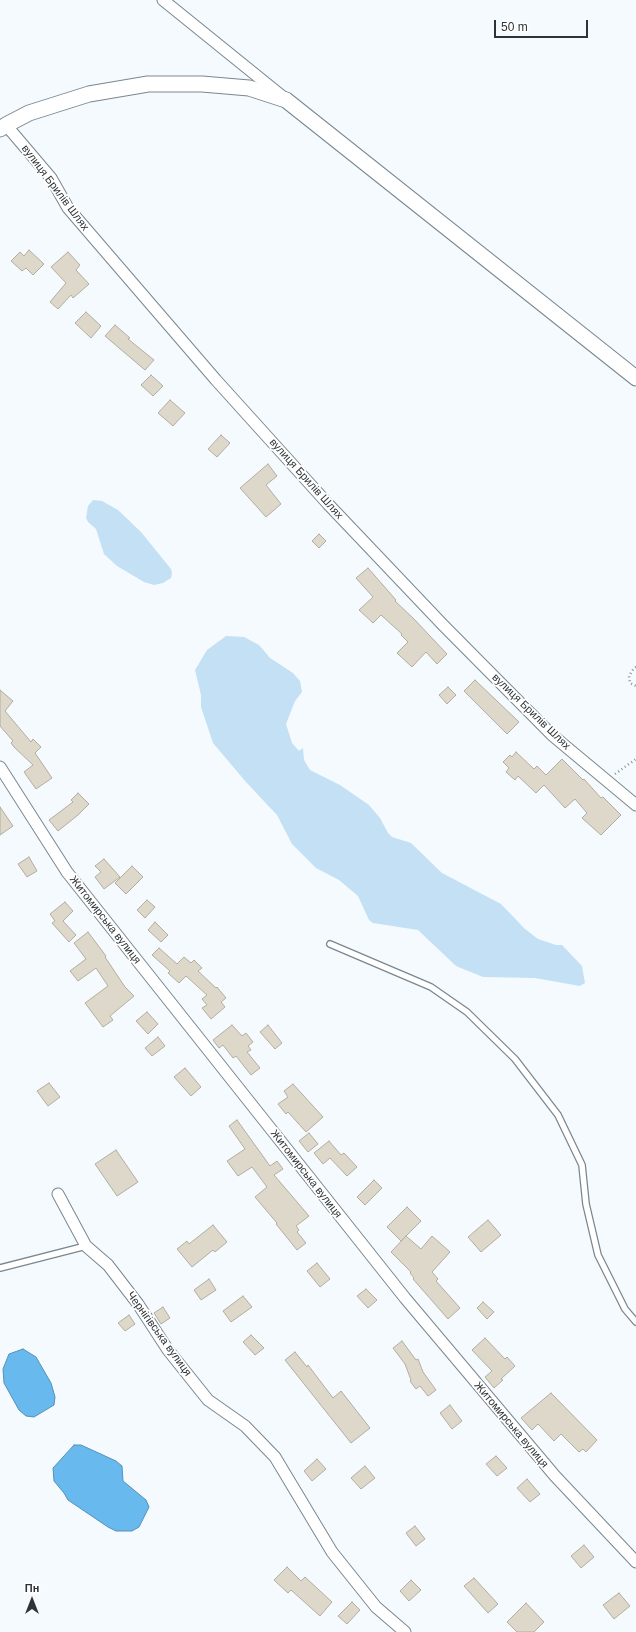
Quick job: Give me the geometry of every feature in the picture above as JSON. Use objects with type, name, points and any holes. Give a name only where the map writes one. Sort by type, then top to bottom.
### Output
[{"type":"street","points":[[163,0],[228,51],[286,100],[636,378]]},
{"type":"street","points":[[3,127],[29,113],[89,94],[148,84],[202,84],[249,88],[286,100]]},
{"type":"street","name":"вулиця Брилів Шлях","points":[[3,127],[51,178],[68,208],[216,380],[328,504],[443,625],[552,735],[636,805]]},
{"type":"street","name":"Житомирська вулиця","points":[[0,767],[67,872],[405,1298],[555,1476],[636,1562]]},
{"type":"street","name":"Чернігівська вулиця","points":[[58,1194],[86,1246],[108,1265],[138,1304],[168,1350],[208,1400],[245,1426],[275,1457],[332,1552],[376,1607],[405,1632]]},
{"type":"lane","points":[[330,944],[432,987],[467,1012],[515,1059],[558,1115],[582,1166],[586,1204],[598,1255],[625,1309],[636,1322]]},
{"type":"lane","points":[[0,1268],[86,1246]]},
{"type":"path","points":[[636,667],[629,676],[630,683],[636,686]]},
{"type":"path","points":[[606,780],[636,759]]},
{"type":"shaded area","points":[[93,500],[102,501],[118,510],[141,532],[171,569],[171,578],[163,583],[154,585],[144,582],[117,566],[104,554],[96,529],[88,522],[86,518],[88,506]]},
{"type":"shaded area","points":[[226,636],[244,637],[259,645],[270,658],[293,673],[300,681],[302,692],[295,701],[286,724],[292,743],[299,751],[303,748],[304,760],[310,770],[340,785],[369,805],[380,818],[388,833],[392,837],[411,843],[442,873],[501,904],[525,929],[538,939],[556,945],[562,945],[582,966],[585,983],[580,986],[535,978],[483,977],[456,966],[418,930],[373,923],[369,920],[358,896],[339,880],[316,868],[292,844],[277,815],[246,782],[213,743],[201,707],[201,695],[195,670],[207,650]]},
{"type":"water","points":[[23,1349],[36,1357],[51,1383],[55,1397],[54,1405],[34,1417],[26,1416],[19,1410],[4,1383],[3,1369],[9,1354]]},
{"type":"water","points":[[74,1445],[81,1445],[116,1461],[122,1466],[123,1481],[146,1500],[149,1507],[139,1527],[132,1531],[116,1531],[68,1500],[54,1481],[53,1468]]},
{"type":"building","points":[[29,250],[44,264],[33,275],[26,268],[22,271],[11,261],[20,252],[24,256]]},
{"type":"building","points":[[68,252],[80,265],[76,270],[89,284],[73,298],[71,295],[58,309],[50,302],[66,283],[51,267]]},
{"type":"building","points":[[86,312],[101,326],[91,338],[75,323]]},
{"type":"building","points":[[115,325],[130,338],[128,339],[154,360],[145,370],[105,336]]},
{"type":"building","points":[[151,375],[163,386],[153,396],[141,385]]},
{"type":"building","points":[[170,400],[185,413],[173,426],[158,413]]},
{"type":"building","points":[[221,435],[230,443],[217,457],[208,449]]},
{"type":"building","points":[[268,464],[277,476],[266,485],[281,504],[266,517],[240,488]]},
{"type":"building","points":[[319,534],[326,541],[319,548],[312,541]]},
{"type":"building","points":[[368,568],[396,600],[395,601],[447,654],[437,664],[426,652],[412,667],[397,653],[408,642],[401,635],[402,634],[381,615],[373,623],[359,610],[373,597],[356,578]]},
{"type":"building","points":[[475,680],[519,722],[507,734],[464,691]]},
{"type":"building","points":[[448,687],[456,695],[447,704],[439,695]]},
{"type":"building","points":[[0,690],[13,701],[5,711],[31,742],[33,739],[41,747],[35,753],[52,778],[36,789],[24,772],[33,765],[14,747],[11,743],[13,741],[0,726]]},
{"type":"building","points":[[516,752],[534,769],[537,766],[546,775],[562,759],[583,780],[584,779],[601,798],[603,797],[621,815],[601,835],[582,818],[587,813],[575,799],[565,808],[544,785],[536,793],[518,776],[515,780],[506,772],[509,768],[503,762],[510,755],[512,757]]},
{"type":"building","points":[[78,793],[89,804],[58,831],[49,820],[73,802],[71,800]]},
{"type":"building","points":[[0,807],[13,826],[0,835]]},
{"type":"building","points":[[29,857],[37,871],[27,877],[18,864]]},
{"type":"building","points":[[104,859],[120,877],[104,889],[95,877],[101,872],[95,866]]},
{"type":"building","points":[[132,866],[143,877],[126,894],[115,883]]},
{"type":"building","points":[[147,900],[155,907],[145,918],[137,910]]},
{"type":"building","points":[[65,902],[73,911],[63,921],[76,935],[69,942],[52,923],[55,921],[50,914]]},
{"type":"building","points":[[155,922],[168,935],[161,942],[148,930]]},
{"type":"building","points":[[88,932],[106,956],[105,957],[125,987],[134,996],[110,1016],[113,1020],[103,1027],[85,1003],[108,986],[96,968],[78,981],[70,971],[86,959],[74,943]]},
{"type":"building","points":[[159,948],[177,964],[184,957],[191,963],[194,960],[202,968],[198,971],[216,988],[217,987],[226,998],[221,1002],[225,1007],[211,1019],[202,1008],[207,1005],[202,999],[207,995],[186,976],[179,983],[168,973],[170,971],[152,955]]},
{"type":"building","points":[[147,1012],[158,1024],[148,1034],[136,1021]]},
{"type":"building","points":[[232,1025],[242,1036],[246,1033],[253,1042],[248,1046],[251,1050],[247,1052],[260,1068],[251,1075],[236,1056],[233,1058],[223,1045],[219,1048],[213,1040]]},
{"type":"building","points":[[268,1025],[282,1043],[275,1049],[260,1032]]},
{"type":"building","points":[[158,1037],[165,1046],[152,1056],[145,1048]]},
{"type":"building","points":[[185,1068],[201,1087],[191,1096],[174,1077]]},
{"type":"building","points":[[49,1083],[60,1097],[48,1106],[37,1091]]},
{"type":"building","points":[[293,1084],[323,1117],[306,1132],[288,1112],[286,1114],[278,1104],[288,1097],[284,1091]]},
{"type":"building","points":[[237,1120],[270,1166],[277,1161],[283,1169],[274,1175],[309,1216],[296,1226],[299,1230],[297,1232],[306,1243],[297,1250],[255,1197],[267,1187],[252,1167],[238,1176],[227,1161],[245,1149],[229,1126]]},
{"type":"building","points":[[309,1133],[318,1144],[308,1152],[299,1141]]},
{"type":"building","points":[[329,1141],[341,1155],[344,1153],[357,1167],[347,1176],[330,1158],[323,1164],[314,1153]]},
{"type":"building","points":[[116,1150],[138,1182],[117,1196],[95,1164]]},
{"type":"building","points":[[374,1180],[382,1188],[365,1205],[357,1197]]},
{"type":"building","points":[[407,1207],[421,1221],[401,1241],[387,1227]]},
{"type":"building","points":[[488,1220],[501,1235],[481,1252],[468,1237]]},
{"type":"building","points":[[213,1225],[227,1242],[215,1252],[213,1250],[192,1267],[177,1249],[187,1241],[189,1244]]},
{"type":"building","points":[[406,1236],[421,1249],[432,1236],[450,1252],[432,1272],[438,1279],[436,1281],[460,1308],[448,1319],[413,1279],[414,1278],[410,1273],[411,1272],[391,1252]]},
{"type":"building","points":[[317,1263],[330,1279],[320,1287],[307,1271]]},
{"type":"building","points":[[209,1279],[216,1290],[201,1300],[194,1290]]},
{"type":"building","points":[[366,1289],[377,1300],[368,1308],[357,1296]]},
{"type":"building","points":[[243,1296],[252,1307],[231,1322],[223,1311]]},
{"type":"building","points":[[483,1302],[494,1312],[487,1319],[477,1308]]},
{"type":"building","points":[[163,1307],[170,1318],[161,1324],[154,1313]]},
{"type":"building","points":[[129,1315],[135,1324],[125,1331],[118,1323]]},
{"type":"building","points":[[251,1335],[264,1348],[255,1355],[243,1342]]},
{"type":"building","points":[[485,1338],[505,1359],[507,1357],[515,1366],[494,1388],[485,1377],[492,1371],[472,1350]]},
{"type":"building","points":[[402,1341],[416,1360],[418,1359],[423,1372],[436,1390],[428,1396],[420,1386],[416,1389],[410,1381],[411,1380],[405,1364],[393,1348]]},
{"type":"building","points":[[295,1352],[307,1367],[308,1365],[333,1398],[341,1391],[370,1428],[351,1443],[285,1360]]},
{"type":"building","points":[[551,1393],[597,1440],[586,1452],[583,1449],[579,1452],[561,1434],[554,1441],[538,1424],[532,1430],[521,1418]]},
{"type":"building","points":[[450,1405],[462,1421],[452,1429],[440,1413]]},
{"type":"building","points":[[496,1456],[507,1468],[497,1476],[486,1464]]},
{"type":"building","points":[[317,1459],[326,1469],[312,1481],[304,1471]]},
{"type":"building","points":[[365,1466],[375,1478],[361,1489],[351,1478]]},
{"type":"building","points":[[527,1479],[540,1494],[530,1502],[517,1488]]},
{"type":"building","points":[[415,1526],[425,1539],[416,1546],[406,1533]]},
{"type":"building","points":[[584,1545],[594,1557],[581,1568],[571,1556]]},
{"type":"building","points":[[287,1567],[301,1581],[305,1577],[332,1602],[320,1616],[291,1590],[288,1593],[274,1580]]},
{"type":"building","points":[[474,1578],[498,1604],[488,1613],[464,1586]]},
{"type":"building","points":[[411,1580],[421,1590],[409,1601],[400,1591]]},
{"type":"building","points":[[619,1593],[630,1606],[614,1619],[603,1605]]},
{"type":"building","points":[[352,1602],[360,1610],[347,1624],[338,1616]]},
{"type":"building","points":[[526,1603],[544,1622],[534,1632],[517,1632],[507,1622]]}]
